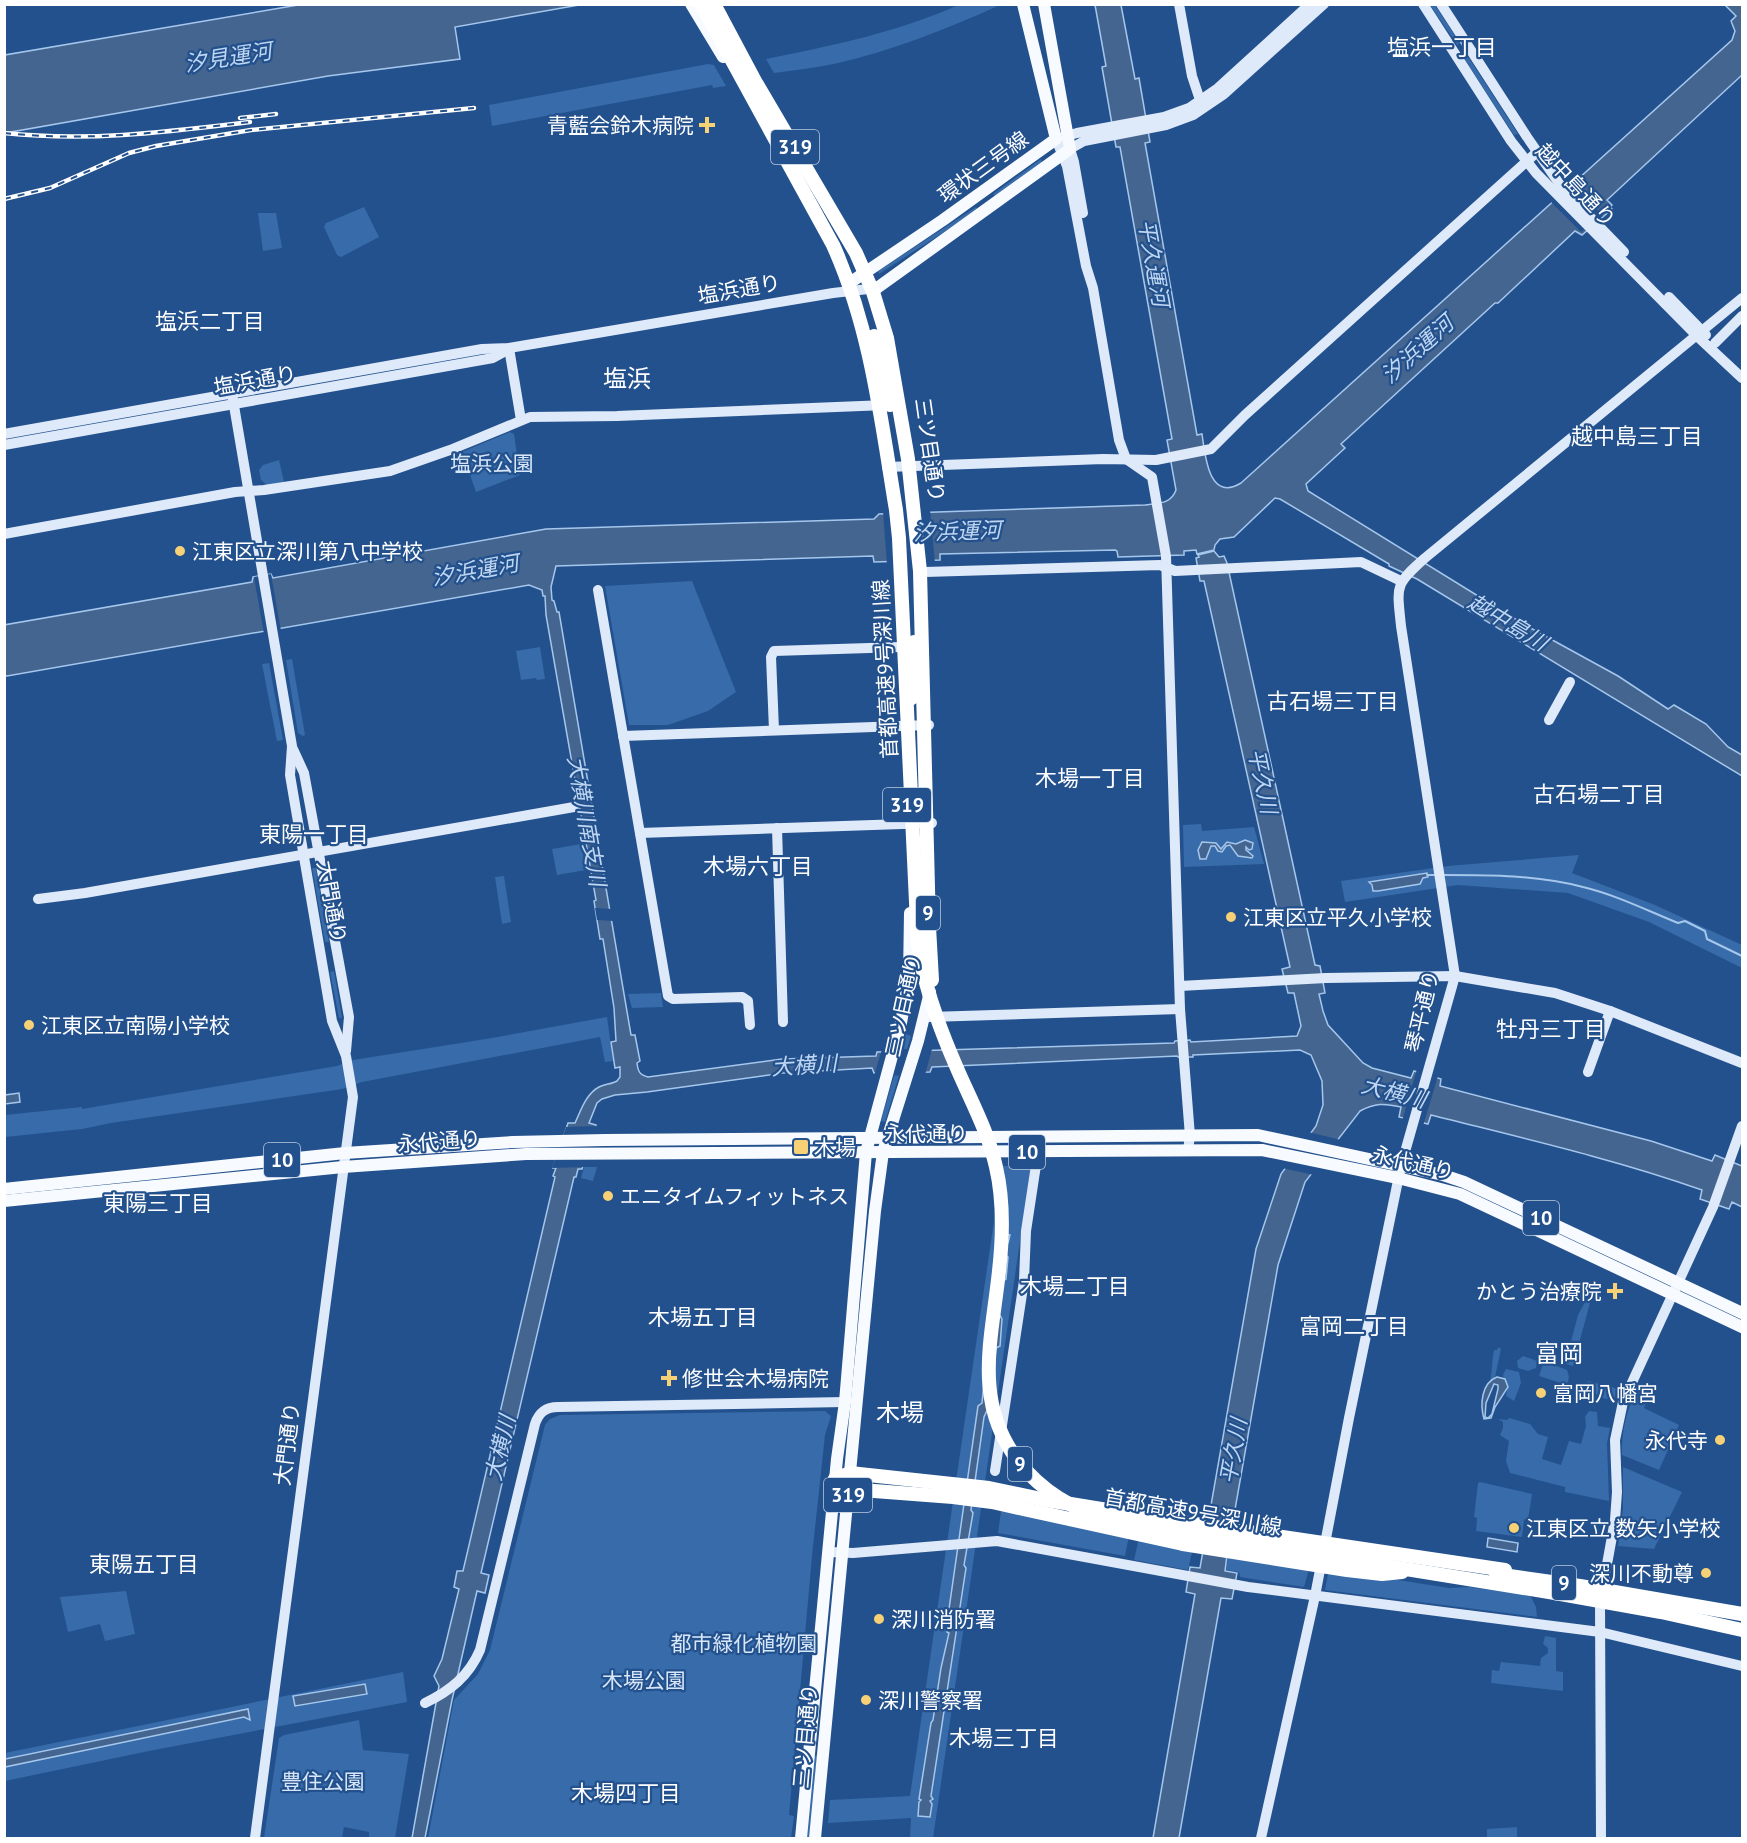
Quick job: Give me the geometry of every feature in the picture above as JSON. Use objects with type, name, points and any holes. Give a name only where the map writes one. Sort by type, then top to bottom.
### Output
[{"type":"highway","name":"首都高速9号深川線","points":[[714,4],[755,81],[856,253],[873,292],[887,338],[908,459],[919,560],[931,968],[941,1025],[987,1134],[997,1166],[1003,1210],[1002,1248],[988,1373],[993,1408],[1005,1439],[1020,1463],[1045,1487],[1077,1507],[1103,1517],[1384,1560],[1545,1581],[1743,1614]]},
{"type":"highway","name":"首都高速9号深川線","points":[[700,11],[833,245],[858,309],[872,368],[896,510],[901,559],[917,927],[922,970],[944,1037],[990,1145],[1000,1190],[1002,1235],[988,1361],[991,1401],[999,1428],[1015,1457],[1037,1482],[1069,1504],[1100,1518],[1131,1526],[1410,1569],[1661,1612],[1743,1630]]},
{"type":"highway","points":[[745,87],[822,210],[847,260],[868,317],[883,369],[902,483],[910,557],[907,644],[912,701],[904,726]]},
{"type":"highway","points":[[835,1479],[850,1473],[954,1490],[1002,1504],[1183,1544],[1347,1570],[1395,1574],[1410,1569]]},
{"type":"highway","points":[[835,1479],[848,1488],[954,1490],[989,1488],[1046,1500],[1175,1521],[1521,1573],[1545,1581]]},
{"type":"main road","name":"319","points":[[691,4],[700,11],[811,207],[849,288],[859,319],[887,467],[907,644]]},
{"type":"main road","name":"三ツ目通り","points":[[714,4],[761,93],[820,185],[870,270],[877,288],[889,328],[904,403],[920,513],[925,572],[932,823],[934,950],[932,983],[907,1079],[883,1152],[873,1222],[815,1839]]},
{"type":"main road","name":"環状三号線","points":[[1045,8],[1061,137]]},
{"type":"main road","points":[[1025,11],[1034,19],[1040,18],[1045,8]]},
{"type":"main road","name":"環状三号線","points":[[877,288],[1066,152],[1030,35],[1025,11]]},
{"type":"main road","points":[[1030,35],[1042,28],[1049,32]]},
{"type":"main road","name":"環状三号線","points":[[849,288],[870,270],[1061,137]]},
{"type":"main road","name":"三ツ目通り","points":[[801,1839],[835,1479],[845,1402],[866,1152],[897,1042],[906,996],[911,949],[904,726]]},
{"type":"main road","name":"永代通り","points":[[4,1189],[345,1153],[561,1140],[1258,1135],[1331,1150],[1399,1172]]},
{"type":"main road","name":"永代通り","points":[[4,1201],[343,1167],[556,1154],[1262,1150],[1321,1163],[1464,1182],[1675,1288],[1743,1327]]},
{"type":"main road","name":"永代通り","points":[[1675,1288],[1743,1313]]},
{"type":"street","points":[[1179,4],[1192,76],[1202,105]]},
{"type":"street","points":[[1061,137],[1152,123],[1181,121],[1202,105],[1310,4]]},
{"type":"street","points":[[1202,105],[1224,94],[1323,4]]},
{"type":"street","name":"越中島通り","points":[[1423,4],[1511,141],[1527,162],[1560,192],[1743,378]]},
{"type":"street","name":"越中島通り","points":[[1441,4],[1537,152],[1560,192]]},
{"type":"street","points":[[1456,55],[1469,47]]},
{"type":"street","points":[[1109,131],[1084,141],[1066,152],[1074,162],[1119,440],[1126,459],[1152,477],[1166,554],[1180,1009],[1190,1136],[1188,1150]]},
{"type":"street","points":[[887,467],[1156,460],[1211,449],[1245,415],[1537,152]]},
{"type":"street","name":"塩浜通り","points":[[4,434],[493,358],[509,348],[833,293],[849,288],[877,288]]},
{"type":"street","points":[[1700,332],[1743,289]]},
{"type":"street","points":[[925,572],[1160,565],[1175,571],[1361,562],[1403,578],[1743,298]]},
{"type":"street","points":[[1715,343],[1743,316]]},
{"type":"street","name":"越中島通り","points":[[1700,332],[1715,343],[1732,367]]},
{"type":"street","points":[[509,348],[521,420]]},
{"type":"street","points":[[232,399],[292,746]]},
{"type":"street","name":"塩浜通り","points":[[4,445],[232,399]]},
{"type":"street","points":[[4,534],[249,491],[390,471],[450,450],[530,417],[877,407],[904,403]]},
{"type":"street","name":"琴平通り","points":[[1261,1839],[1315,1596],[1399,1172],[1455,976],[1401,626],[1397,595],[1403,578]]},
{"type":"street","points":[[598,590],[669,997],[742,997],[748,1001],[750,1025]]},
{"type":"street","points":[[774,730],[771,657],[774,651],[907,644]]},
{"type":"street","points":[[1549,720],[1570,682]]},
{"type":"street","points":[[623,736],[930,725]]},
{"type":"street","name":"大門通り","points":[[292,746],[304,773],[349,1017],[346,1056]]},
{"type":"street","name":"大門通り","points":[[255,1839],[353,1098],[346,1056],[332,1021],[290,775],[292,746]]},
{"type":"street","points":[[38,899],[79,894],[574,807]]},
{"type":"street","points":[[640,833],[932,823]]},
{"type":"street","points":[[777,828],[783,1022]]},
{"type":"street","points":[[1180,986],[1326,978],[1455,976],[1555,993],[1610,1011],[1743,1063]]},
{"type":"street","points":[[924,1018],[1180,1009]]},
{"type":"street","points":[[1588,1072],[1610,1011]]},
{"type":"street","points":[[1601,1839],[1601,1595],[1616,1508],[1616,1429],[1623,1402],[1713,1207],[1743,1126]]},
{"type":"street","points":[[995,1471],[1022,1300],[1026,1231],[1038,1152]]},
{"type":"street","points":[[431,1700],[456,1684],[471,1669],[483,1641],[535,1424],[543,1412],[554,1407],[845,1402]]},
{"type":"street","points":[[829,1552],[843,1553],[997,1541],[1236,1585],[1600,1632],[1743,1666]]},
{"type":"green space","points":[[961,4],[1000,5],[918,39],[834,64],[774,73],[766,59],[840,43],[914,23]]},
{"type":"green space","points":[[1430,5],[1435,5],[1459,42],[1458,46]]},
{"type":"green space","points":[[1466,57],[1469,58],[1518,134],[1514,135],[1465,60]]},
{"type":"green space","points":[[708,64],[714,65],[726,86],[713,88],[712,85],[492,126],[489,105]]},
{"type":"green space","points":[[1041,159],[1042,162],[995,196],[993,194]]},
{"type":"green space","points":[[364,207],[379,237],[341,257],[337,255],[324,227],[326,223]]},
{"type":"green space","points":[[976,207],[977,209],[941,234],[879,274],[878,271]]},
{"type":"green space","points":[[258,213],[276,213],[282,248],[263,251]]},
{"type":"green space","name":"塩浜公園","points":[[510,432],[514,434],[520,475],[476,492],[462,452]]},
{"type":"green space","points":[[279,460],[284,482],[267,485],[261,480],[259,470],[263,465]]},
{"type":"green space","points":[[692,581],[736,692],[708,711],[668,725],[629,725],[605,586]]},
{"type":"green space","points":[[540,647],[545,679],[521,680],[516,651]]},
{"type":"green space","points":[[292,659],[305,735],[303,736],[298,733],[286,660]]},
{"type":"green space","points":[[269,663],[283,740],[277,741],[262,664]]},
{"type":"green space","points":[[1201,824],[1202,831],[1254,827],[1264,864],[1184,867],[1183,825]]},
{"type":"green space","points":[[581,844],[586,870],[557,875],[552,849]]},
{"type":"green space","points":[[1579,855],[1572,873],[1655,905],[1742,945],[1742,968],[1649,922],[1568,893],[1458,885],[1345,902],[1341,881],[1448,866]]},
{"type":"green space","points":[[312,868],[316,868],[329,942],[325,942]]},
{"type":"green space","points":[[504,876],[511,922],[502,924],[495,877]]},
{"type":"green space","points":[[334,971],[342,1018],[339,1018],[330,972]]},
{"type":"green space","points":[[661,993],[663,1007],[632,1008],[628,994]]},
{"type":"green space","points":[[607,1017],[613,1061],[605,1062],[600,1037],[362,1082],[342,1089],[82,1129],[5,1137],[5,1115],[82,1107],[82,1109]]},
{"type":"green space","points":[[906,1034],[911,1036],[885,1122],[881,1121]]},
{"type":"green space","points":[[1002,1166],[1031,1166],[933,1838],[910,1838],[911,1818],[828,1823],[830,1800],[910,1796]]},
{"type":"green space","points":[[584,1167],[597,1167],[593,1181],[581,1178]]},
{"type":"green space","points":[[1587,1298],[1591,1299],[1573,1366],[1566,1364],[1566,1360],[1578,1315]]},
{"type":"green space","points":[[1498,1347],[1501,1349],[1494,1382],[1490,1381],[1494,1350]]},
{"type":"green space","points":[[1523,1356],[1537,1361],[1536,1368],[1528,1371],[1518,1368],[1517,1361]]},
{"type":"green space","points":[[1544,1361],[1567,1370],[1569,1377],[1567,1385],[1539,1376]]},
{"type":"green space","points":[[1506,1369],[1519,1372],[1521,1383],[1514,1401],[1506,1396],[1507,1390],[1503,1375]]},
{"type":"green space","points":[[1588,1381],[1619,1389],[1614,1400],[1601,1398],[1601,1396],[1584,1390]]},
{"type":"green space","points":[[1640,1389],[1650,1394],[1644,1408],[1679,1425],[1659,1470],[1622,1455],[1622,1438],[1627,1413],[1636,1390]]},
{"type":"green space","name":"木場公園","points":[[825,1411],[831,1416],[825,1435],[812,1556],[789,1815],[794,1816],[791,1838],[428,1838],[454,1700],[478,1674],[490,1650],[545,1425],[550,1419],[560,1415]]},
{"type":"green space","points":[[1589,1411],[1597,1412],[1598,1426],[1610,1428],[1607,1443],[1609,1501],[1565,1492],[1565,1487],[1510,1473],[1506,1461],[1509,1441],[1500,1435],[1503,1422],[1498,1419],[1507,1420],[1509,1418],[1530,1424],[1538,1434],[1548,1437],[1542,1459],[1561,1465],[1569,1441],[1581,1444],[1586,1426],[1585,1417]]},
{"type":"green space","points":[[1623,1467],[1682,1492],[1654,1549],[1618,1546],[1623,1508]]},
{"type":"green space","points":[[1478,1483],[1532,1494],[1528,1520],[1524,1519],[1522,1537],[1476,1531],[1477,1518],[1474,1517]]},
{"type":"green space","points":[[1001,1511],[1129,1536],[1125,1556],[998,1533]]},
{"type":"green space","points":[[1139,1538],[1193,1548],[1188,1570],[1134,1560]]},
{"type":"green space","points":[[1228,1556],[1310,1566],[1304,1587],[1240,1577],[1239,1572],[1226,1570]]},
{"type":"green space","points":[[1329,1569],[1449,1588],[1469,1587],[1530,1595],[1536,1607],[1537,1617],[1325,1590]]},
{"type":"green space","points":[[126,1591],[135,1634],[105,1641],[100,1624],[68,1632],[60,1597]]},
{"type":"green space","points":[[1545,1636],[1556,1638],[1556,1671],[1563,1672],[1563,1691],[1491,1683],[1492,1670],[1499,1671],[1501,1662],[1540,1666],[1541,1658],[1548,1653],[1548,1648],[1543,1644]]},
{"type":"green space","points":[[403,1672],[407,1702],[5,1781],[5,1753]]},
{"type":"green space","name":"豊住公園","points":[[359,1720],[363,1750],[409,1754],[395,1838],[369,1838],[369,1832],[344,1827],[342,1838],[264,1838],[279,1738],[284,1735]]},
{"type":"green space","points":[[817,1755],[809,1838],[806,1838],[814,1756]]},
{"type":"green space","points":[[1517,1827],[1517,1838],[1487,1838],[1487,1829]]},
{"type":"water","name":"汐見運河","points":[[298,5],[579,5],[455,27],[460,59],[328,76],[5,133],[5,55]]},
{"type":"water","points":[[1095,5],[1121,5],[1135,79],[1139,78],[1150,142],[1145,143],[1197,435],[1202,434],[1207,463],[1215,481],[1221,486],[1230,487],[1241,483],[1732,40],[1735,31],[1731,21],[1736,16],[1725,5],[1742,5],[1742,75],[1607,200],[1612,205],[1610,207],[1612,209],[1582,235],[1575,231],[1341,444],[1345,448],[1306,484],[1308,491],[1525,625],[1618,676],[1668,709],[1674,705],[1706,724],[1728,747],[1742,755],[1742,776],[1417,579],[1389,566],[1275,498],[1234,537],[1220,539],[1214,550],[1197,554],[1196,550],[1184,551],[1184,555],[1118,557],[1115,550],[940,554],[940,560],[874,562],[873,556],[556,566],[551,587],[552,600],[559,612],[631,1035],[635,1035],[640,1061],[637,1063],[639,1071],[648,1077],[782,1059],[876,1056],[877,1052],[1174,1043],[1190,1040],[1191,1042],[1297,1036],[1301,1026],[1294,993],[1288,993],[1282,969],[1290,967],[1204,581],[1200,581],[1196,558],[1199,557],[1198,555],[1214,551],[1219,557],[1224,556],[1227,563],[1315,965],[1320,966],[1325,993],[1319,994],[1328,1025],[1363,1063],[1372,1068],[1411,1078],[1414,1071],[1441,1079],[1440,1086],[1651,1141],[1712,1161],[1715,1155],[1742,1166],[1742,1207],[1732,1202],[1729,1209],[1700,1199],[1702,1190],[1635,1168],[1568,1150],[1431,1115],[1428,1124],[1399,1117],[1401,1107],[1380,1104],[1360,1111],[1305,1182],[1278,1265],[1227,1555],[1225,1571],[1237,1573],[1232,1599],[1221,1598],[1179,1838],[1153,1838],[1195,1594],[1186,1592],[1190,1567],[1200,1568],[1256,1249],[1281,1174],[1316,1126],[1323,1105],[1322,1081],[1311,1055],[1300,1050],[1193,1055],[1193,1057],[932,1067],[930,1072],[874,1073],[872,1068],[783,1073],[615,1095],[602,1099],[597,1103],[589,1123],[596,1125],[582,1169],[578,1169],[574,1177],[481,1573],[489,1575],[485,1593],[477,1591],[452,1700],[425,1838],[412,1838],[439,1686],[434,1676],[442,1659],[459,1589],[454,1587],[457,1571],[463,1571],[555,1177],[553,1176],[556,1168],[553,1168],[568,1123],[575,1123],[584,1103],[594,1090],[617,1081],[620,1077],[620,1067],[615,1068],[611,1042],[616,1041],[614,1008],[603,939],[600,939],[594,901],[596,900],[546,615],[545,596],[542,590],[529,585],[7,676],[4,675],[4,625],[252,582],[253,577],[271,574],[273,578],[546,529],[874,519],[879,514],[1145,505],[1168,500],[1176,490],[1167,440],[1172,439],[1120,147],[1116,147],[1102,67],[1106,66]]},
{"type":"water","points":[[1245,840],[1253,843],[1252,849],[1249,850],[1246,847],[1246,850],[1253,856],[1252,858],[1238,856],[1230,845],[1226,846],[1222,852],[1218,851],[1215,846],[1211,846],[1206,859],[1200,859],[1198,850],[1202,842],[1216,843],[1221,849],[1227,842],[1236,844]]},
{"type":"water","points":[[1427,873],[1428,877],[1423,878],[1420,884],[1378,891],[1373,891],[1369,882]]},
{"type":"water","points":[[19,1093],[20,1102],[5,1104],[5,1095]]},
{"type":"water","points":[[999,1234],[1010,1235],[1008,1243],[1005,1244],[1004,1253],[1008,1257],[1006,1279],[1002,1282],[999,1314],[1002,1319],[1000,1346],[996,1348],[990,1404],[984,1417],[971,1510],[973,1513],[964,1565],[966,1568],[931,1796],[933,1799],[930,1801],[932,1804],[930,1817],[918,1816],[931,1723],[949,1633],[947,1632],[952,1610],[949,1609],[978,1406],[982,1403]]},
{"type":"water","points":[[1497,1377],[1505,1379],[1508,1387],[1491,1418],[1484,1419],[1483,1395],[1492,1380]],"holes":[[[1494,1384],[1498,1385],[1492,1414],[1488,1418],[1485,1417],[1486,1403]]]},
{"type":"water","points":[[1488,1538],[1518,1543],[1517,1552],[1487,1547]]},
{"type":"water","points":[[365,1684],[367,1694],[295,1706],[293,1696]]},
{"type":"water","points":[[248,1709],[250,1720],[244,1717],[5,1767],[5,1759]]},
{"type":"pier","points":[[1571,184],[1603,216],[1581,232],[1551,202]]},
{"type":"pier","points":[[930,510],[935,563],[887,565],[883,511]]},
{"type":"pier","points":[[271,574],[281,631],[264,634],[254,577]]},
{"type":"pier","points":[[595,908],[611,909],[613,921],[597,920]]},
{"type":"pier","points":[[882,1049],[932,1049],[925,1075],[874,1076]]},
{"type":"pier","points":[[1417,1069],[1438,1076],[1423,1126],[1402,1121]]},
{"type":"pier","points":[[597,1126],[584,1167],[552,1168],[566,1127]]},
{"type":"pier","points":[[1308,1132],[1341,1140],[1314,1175],[1282,1168]]},
{"type":"waterway","points":[[1427,875],[1435,875]]},
{"type":"waterway","points":[[1444,875],[1531,878],[1595,890],[1678,923],[1685,921],[1705,931],[1707,939],[1742,956]]},
{"type":"railway","points":[[4,199],[50,188],[129,153],[156,146],[251,130],[474,108]]},
{"type":"railway","points":[[240,118],[276,114]]},
{"type":"railway","points":[[4,133],[36,136],[97,136],[250,122]]},
{"type":"place","name":"青藍会鈴木病院","points":[[707,125]]},
{"type":"place","name":"江東区立深川第八中学校","points":[[180,551]]},
{"type":"place","name":"江東区立平久小学校","points":[[1231,917]]},
{"type":"place","name":"江東区立南陽小学校","points":[[29,1025]]},
{"type":"place","name":"木場","points":[[801,1147]]},
{"type":"place","name":"エニタイムフィットネス","points":[[608,1196]]},
{"type":"place","name":"かとう治療院","points":[[1615,1291]]},
{"type":"place","name":"修世会木場病院","points":[[669,1378]]},
{"type":"place","name":"富岡八幡宮","points":[[1541,1393]]},
{"type":"place","name":"永代寺","points":[[1720,1440]]},
{"type":"place","name":"江東区立 数矢小学校","points":[[1514,1528]]},
{"type":"place","name":"深川不動尊","points":[[1706,1573]]},
{"type":"place","name":"深川消防署","points":[[879,1619]]},
{"type":"place","name":"深川警察署","points":[[866,1700]]},
{"type":"district","name":"塩浜一丁目","points":[[1442,47]]},
{"type":"district","name":"塩浜二丁目","points":[[210,321]]},
{"type":"district","name":"塩浜","points":[[627,378]]},
{"type":"district","name":"越中島三丁目","points":[[1637,436]]},
{"type":"district","name":"古石場三丁目","points":[[1333,701]]},
{"type":"district","name":"木場一丁目","points":[[1090,778]]},
{"type":"district","name":"古石場二丁目","points":[[1599,794]]},
{"type":"district","name":"東陽一丁目","points":[[314,834]]},
{"type":"district","name":"木場六丁目","points":[[758,866]]},
{"type":"district","name":"牡丹三丁目","points":[[1551,1029]]},
{"type":"district","name":"東陽三丁目","points":[[158,1203]]},
{"type":"district","name":"木場二丁目","points":[[1075,1286]]},
{"type":"district","name":"木場五丁目","points":[[703,1317]]},
{"type":"district","name":"富岡二丁目","points":[[1354,1326]]},
{"type":"district","name":"富岡","points":[[1559,1353]]},
{"type":"district","name":"木場","points":[[900,1412]]},
{"type":"district","name":"東陽五丁目","points":[[144,1564]]},
{"type":"district","name":"木場三丁目","points":[[1004,1738]]},
{"type":"district","name":"木場四丁目","points":[[626,1793]]},
{"type":"water label","name":"平久運河","points":[[1154,263]]},
{"type":"water label","name":"汐浜運河","points":[[1417,349]]},
{"type":"water label","name":"汐浜運河","points":[[957,531]]},
{"type":"water label","name":"汐浜運河","points":[[475,570]]},
{"type":"water label","name":"越中島川","points":[[1508,622]]},
{"type":"water label","name":"平久川","points":[[1263,781]]},
{"type":"water label","name":"大横川南支川","points":[[587,821]]},
{"type":"water label","name":"大横川","points":[[804,1065]]},
{"type":"water label","name":"大横川","points":[[1394,1092]]},
{"type":"water label","name":"大横川","points":[[500,1448]]},
{"type":"water label","name":"平久川","points":[[1233,1451]]},
{"type":"park label","name":"都市緑化植物園","points":[[744,1643]]}]
